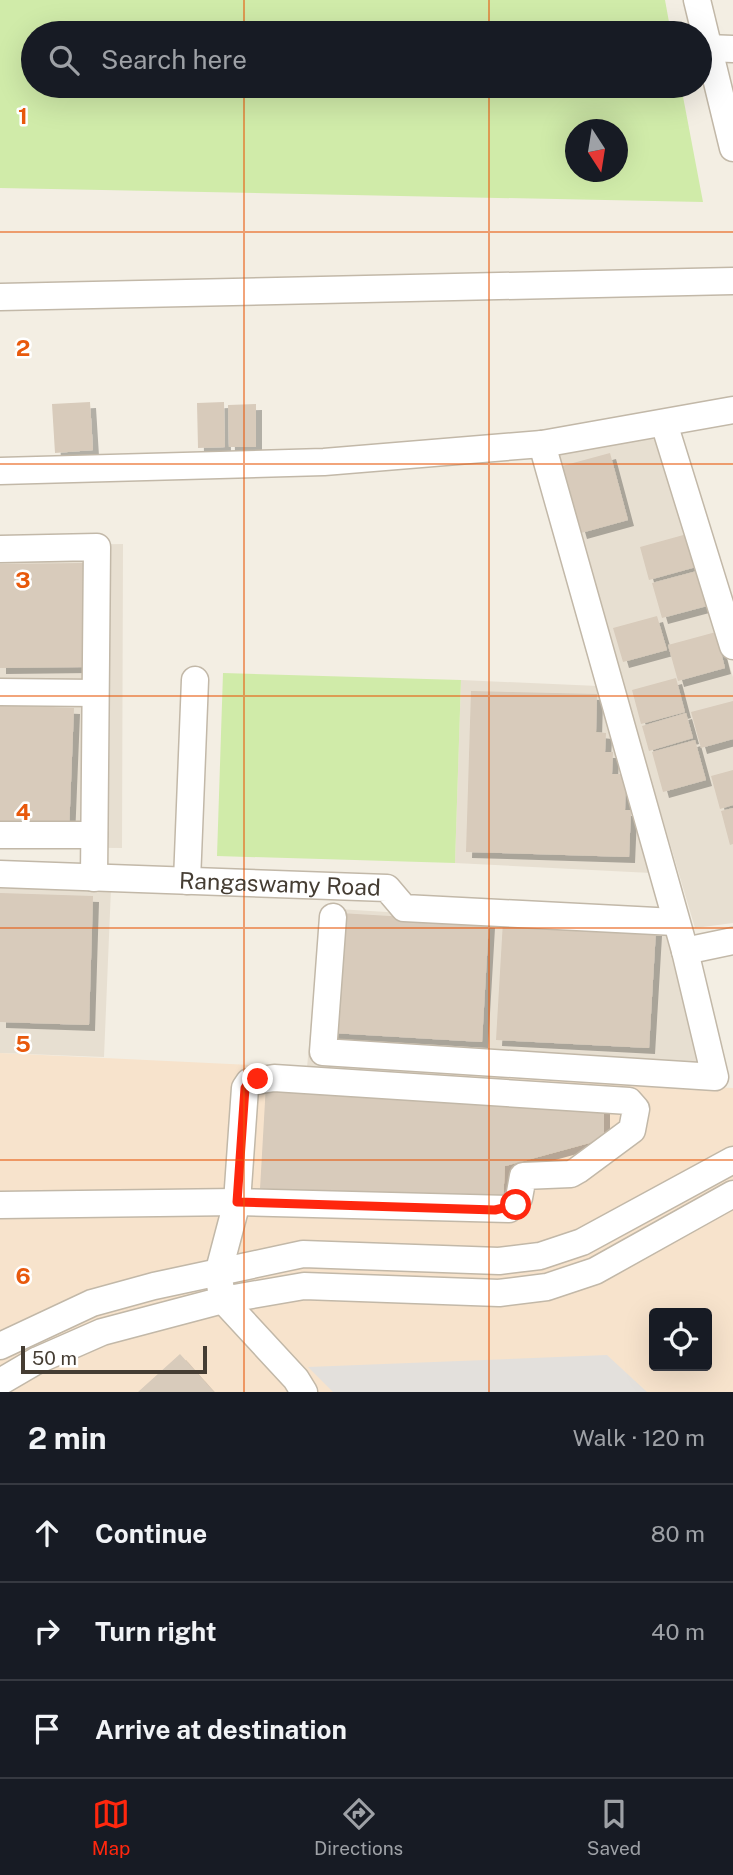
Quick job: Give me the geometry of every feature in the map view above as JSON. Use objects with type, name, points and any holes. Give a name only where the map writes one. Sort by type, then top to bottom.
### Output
[{"type":"street","points":[[697,0],[701,21]]},
{"type":"street","points":[[712,48],[733,49]]},
{"type":"street","points":[[712,67],[733,148]]},
{"type":"street","points":[[0,297],[733,281]]},
{"type":"street","points":[[0,471],[324,462],[542,444],[733,410]]},
{"type":"street","points":[[664,423],[733,646]]},
{"type":"street","points":[[333,917],[323,1052],[715,1077],[685,951],[542,444]]},
{"type":"street","points":[[0,549],[97,547],[94,878]]},
{"type":"street","points":[[187,881],[195,680]]},
{"type":"street","points":[[0,692],[95,694]]},
{"type":"street","points":[[0,835],[94,835]]},
{"type":"street","name":"Rangaswamy Road","points":[[0,874],[387,888],[404,908],[675,922]]},
{"type":"street","points":[[685,951],[733,941]]},
{"type":"street","points":[[0,1205],[237,1202],[509,1209],[519,1198],[523,1176],[571,1174],[578,1170],[632,1130],[636,1109],[629,1101],[258,1079],[249,1082],[245,1088],[237,1202],[218,1274],[223,1300],[296,1379],[304,1392]]},
{"type":"street","points":[[0,1346],[92,1303],[154,1286],[303,1254],[499,1261],[540,1256],[582,1242],[733,1160]]},
{"type":"street","points":[[0,1382],[36,1361],[102,1332],[223,1300],[304,1286],[499,1293],[547,1287],[595,1271],[733,1194]]},
{"type":"shaded area","points":[[658,435],[733,677],[733,923],[695,928],[555,456]]},
{"type":"shaded area","points":[[123,544],[122,848],[0,847],[0,546]]},
{"type":"shaded area","points":[[461,680],[598,686],[651,873],[455,863]]},
{"type":"shaded area","points":[[0,884],[111,888],[104,1057],[0,1053]]},
{"type":"shaded area","points":[[321,908],[669,929],[706,1087],[307,1068]]},
{"type":"shaded area","points":[[0,1053],[733,1088],[733,1392],[0,1392]]},
{"type":"shaded area","points":[[607,1355],[647,1392],[333,1392],[308,1367]]},
{"type":"green space","points":[[0,0],[665,0],[669,21],[21,21],[21,98],[683,98],[703,202],[0,188]]},
{"type":"green space","points":[[223,673],[461,680],[455,863],[217,856]]},
{"type":"building","points":[[90,402],[93,450],[55,453],[52,404]]},
{"type":"building","points":[[224,402],[225,447],[198,448],[197,403]]},
{"type":"building","points":[[256,404],[256,447],[229,447],[228,405]]},
{"type":"building","points":[[610,453],[628,520],[581,533],[562,466]]},
{"type":"building","points":[[687,534],[696,567],[649,580],[640,547]]},
{"type":"building","points":[[84,563],[85,667],[0,668],[0,564]]},
{"type":"building","points":[[697,571],[707,606],[662,618],[652,583]]},
{"type":"building","points":[[657,616],[667,650],[623,662],[613,628]]},
{"type":"building","points":[[716,632],[725,668],[678,681],[668,645]]},
{"type":"building","points":[[676,678],[685,712],[641,724],[632,690]]},
{"type":"building","points":[[471,691],[597,694],[596,732],[606,733],[605,752],[613,752],[612,774],[626,774],[625,810],[631,810],[629,857],[466,852]]},
{"type":"building","points":[[733,701],[733,739],[701,748],[691,712]]},
{"type":"building","points":[[0,705],[74,708],[69,832],[0,830]]},
{"type":"building","points":[[686,713],[693,738],[649,751],[642,726]]},
{"type":"building","points":[[695,740],[706,780],[663,792],[652,752]]},
{"type":"building","points":[[733,770],[733,805],[720,809],[711,776]]},
{"type":"building","points":[[733,808],[733,844],[730,845],[721,811]]},
{"type":"building","points":[[0,893],[93,896],[89,1025],[0,1022]]},
{"type":"building","points":[[340,913],[489,922],[482,1042],[332,1033]]},
{"type":"building","points":[[503,921],[656,930],[649,1048],[496,1040]]},
{"type":"building","points":[[266,1084],[604,1102],[604,1139],[505,1166],[503,1202],[260,1189]]},
{"type":"building","points":[[180,1354],[214,1392],[138,1392]]},
{"type":"route","points":[[258,1079],[249,1082],[245,1088],[237,1202],[495,1210],[509,1209],[516,1205]]}]
